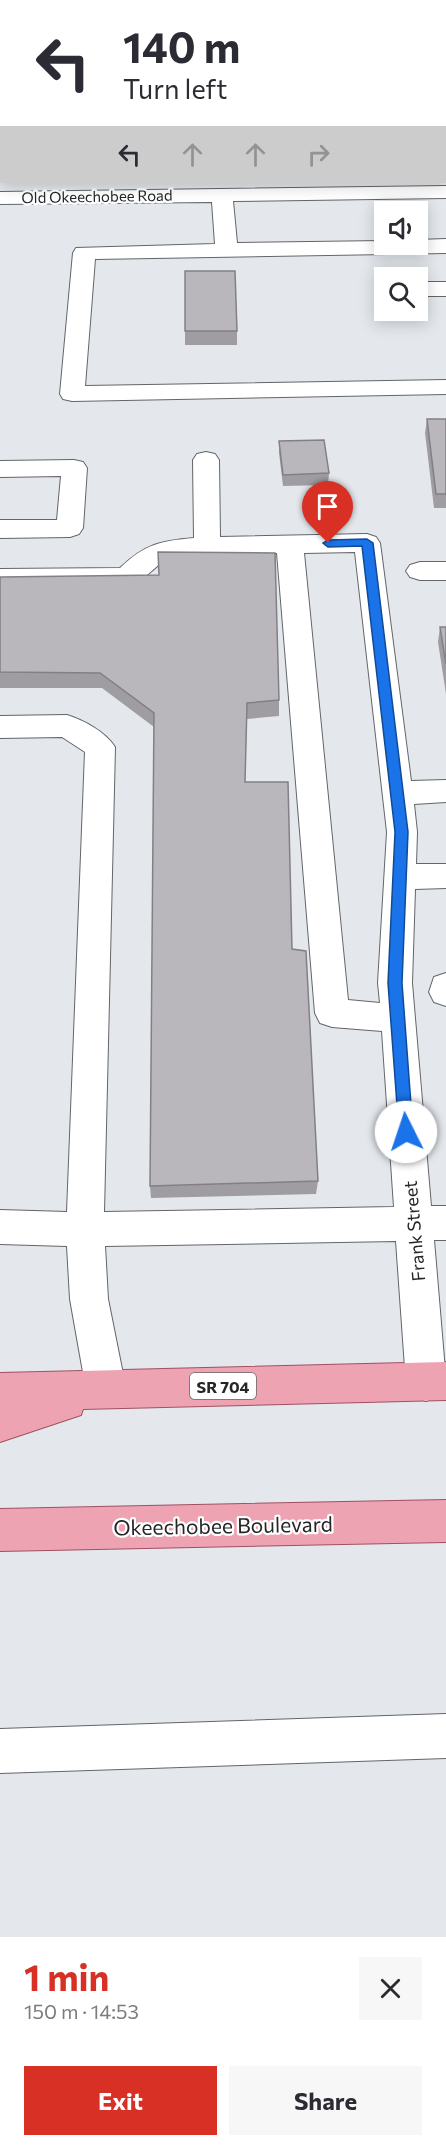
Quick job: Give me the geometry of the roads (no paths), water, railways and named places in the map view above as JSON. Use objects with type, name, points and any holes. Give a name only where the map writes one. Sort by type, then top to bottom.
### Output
[{"type":"main road","name":"SR 704","points":[[0,1392],[436,1381]]},
{"type":"main road","points":[[0,1422],[106,1389]]},
{"type":"main road","name":"Okeechobee Boulevard","points":[[0,1530],[446,1521]]},
{"type":"street","name":"Old Okeechobee Road","points":[[0,198],[30,189],[222,195],[287,188],[387,187],[446,192]]},
{"type":"street","points":[[222,195],[226,250]]},
{"type":"street","points":[[446,246],[84,253],[72,394],[446,387]]},
{"type":"street","points":[[428,289],[446,289]]},
{"type":"street","points":[[206,460],[207,546]]},
{"type":"street","points":[[0,469],[74,468],[70,528],[0,529]]},
{"type":"street","name":"Frank Street","points":[[290,544],[367,543],[402,832],[395,983],[398,1018],[429,1223],[436,1381]]},
{"type":"street","points":[[0,578],[127,577],[143,561],[162,550],[207,546],[290,544],[332,1013],[398,1018]]},
{"type":"street","points":[[0,728],[68,726],[100,747],[85,1229],[89,1299],[106,1389]]},
{"type":"street","points":[[397,793],[446,791]]},
{"type":"street","points":[[400,877],[446,876]]},
{"type":"street","points":[[446,987],[446,992]]},
{"type":"street","points":[[0,1227],[85,1229],[429,1223]]},
{"type":"street","points":[[0,1751],[446,1736]]}]
